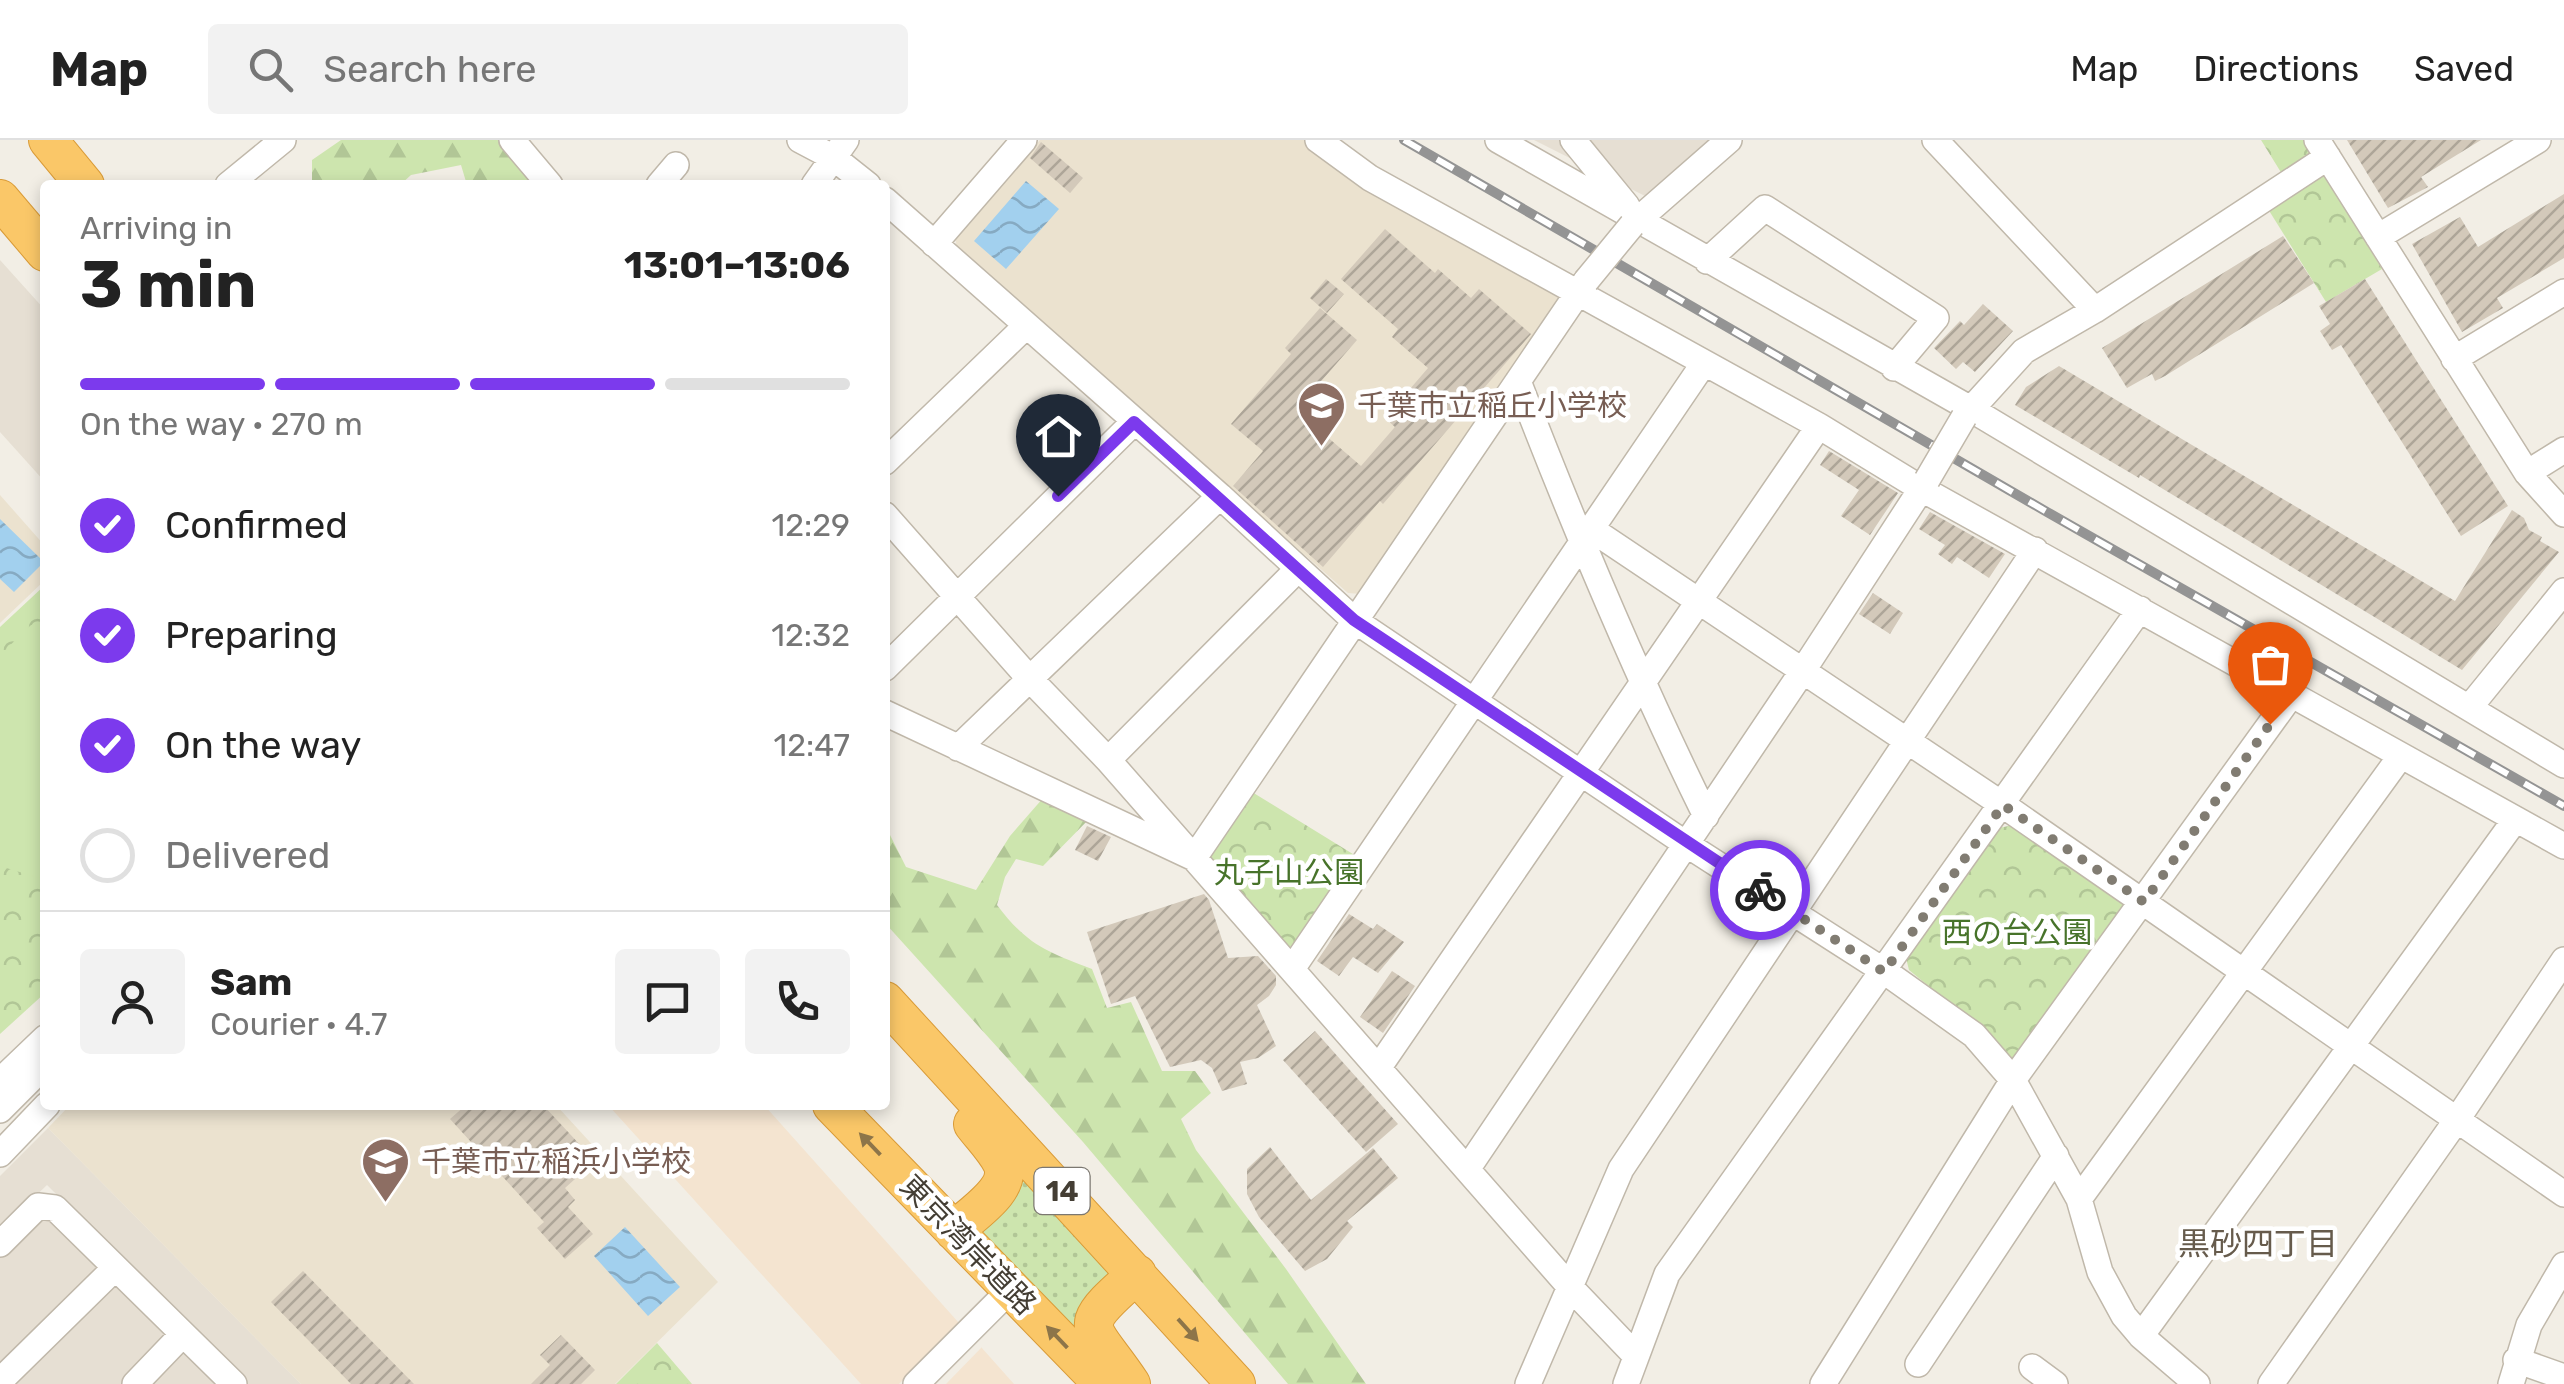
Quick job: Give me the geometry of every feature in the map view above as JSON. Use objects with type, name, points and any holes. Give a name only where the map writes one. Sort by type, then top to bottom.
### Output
[{"type":"highway","points":[[48,140],[81,180]]},
{"type":"highway","points":[[0,199],[40,246]]},
{"type":"highway","name":"14","points":[[890,1006],[1236,1384]]},
{"type":"highway","points":[[922,1040],[1004,1171],[1002,1185],[954,1230]]},
{"type":"highway","name":"東京湾岸道路","points":[[837,1110],[1103,1384]]},
{"type":"highway","points":[[1130,1384],[1096,1341],[1092,1327],[1094,1316],[1107,1300],[1137,1274]]},
{"type":"street","points":[[512,140],[546,180]]},
{"type":"street","points":[[800,140],[840,149],[864,180]]},
{"type":"street","points":[[934,244],[1024,140]]},
{"type":"street","points":[[1318,140],[1370,178],[1581,287],[1704,363],[2564,846]]},
{"type":"street","points":[[1498,140],[1634,222],[1894,368],[2564,765]]},
{"type":"street","points":[[1573,140],[1634,222]]},
{"type":"street","points":[[1194,858],[1581,287],[1634,222],[1729,140]]},
{"type":"street","points":[[1936,140],[2094,310]]},
{"type":"street","points":[[2378,237],[2538,140]]},
{"type":"street","points":[[234,180],[279,141]]},
{"type":"street","points":[[1468,1168],[1802,672],[1925,485],[1967,412],[2024,351],[2094,310],[2322,148],[2527,473],[2564,514]]},
{"type":"street","points":[[818,180],[840,149]]},
{"type":"street","points":[[662,180],[676,165]]},
{"type":"street","points":[[890,204],[1354,620],[1974,1035],[2013,1080],[2079,1198],[2100,1272],[2124,1316],[2187,1381]]},
{"type":"street","points":[[1707,261],[1765,208],[1936,318],[1894,368]]},
{"type":"street","points":[[2454,359],[2564,292]]},
{"type":"street","points":[[890,457],[1026,326]]},
{"type":"street","points":[[1292,969],[1704,363]]},
{"type":"street","points":[[1518,381],[1586,537],[1641,684],[1706,816]]},
{"type":"street","points":[[890,663],[1134,422]]},
{"type":"street","points":[[1379,1067],[1819,426]]},
{"type":"street","points":[[2527,473],[2564,450]]},
{"type":"street","points":[[958,748],[1220,496]]},
{"type":"street","points":[[890,520],[1029,678],[1108,760],[1570,1287],[1636,1356]]},
{"type":"street","points":[[1586,537],[1698,602],[2003,805],[2564,1194]]},
{"type":"street","points":[[1528,1384],[1621,1170],[2035,550]]},
{"type":"street","points":[[1108,760],[1298,568]]},
{"type":"street","points":[[2469,708],[2564,591]]},
{"type":"street","points":[[1626,1384],[1667,1274],[2140,610]]},
{"type":"street","points":[[1823,1384],[2013,1080],[2292,694]]},
{"type":"street","points":[[890,715],[1194,858]]},
{"type":"street","points":[[2079,1198],[2400,757]]},
{"type":"street","points":[[2141,1336],[2515,820]]},
{"type":"street","points":[[2271,1384],[2456,1122],[2564,960]]},
{"type":"street","points":[[0,1082],[40,1043]]},
{"type":"street","points":[[0,1110],[40,1070]]},
{"type":"street","points":[[0,1154],[42,1110]]},
{"type":"street","points":[[1918,1364],[2056,1156]]},
{"type":"street","points":[[0,1244],[38,1206],[54,1208],[234,1384]]},
{"type":"street","points":[[2564,1265],[2529,1325],[2513,1372],[2564,1377]]},
{"type":"street","points":[[0,1381],[115,1268]]},
{"type":"street","points":[[916,1384],[1011,1289]]},
{"type":"street","points":[[135,1384],[183,1334]]},
{"type":"street","points":[[2032,1367],[2055,1384]]},
{"type":"shaded area","name":"千葉市立稲丘小学校","points":[[1040,140],[1306,140],[1556,288],[1559,303],[1361,594],[1348,593],[957,249],[955,236]]},
{"type":"shaded area","points":[[1534,140],[1717,140],[1649,198]]},
{"type":"shaded area","points":[[0,260],[40,304],[40,476],[0,432]]},
{"type":"shaded area","points":[[0,495],[40,540],[40,585],[0,623]]},
{"type":"shaded area","name":"千葉市立稲浜小学校","points":[[65,1110],[561,1110],[718,1282],[615,1384],[301,1384],[48,1128]]},
{"type":"shaded area","points":[[613,1110],[768,1110],[959,1323],[899,1384],[861,1384]]},
{"type":"shaded area","points":[[48,1128],[301,1384],[248,1384],[47,1185],[0,1230],[0,1176]]},
{"type":"shaded area","points":[[44,1214],[99,1259],[100,1271],[0,1369],[0,1258]]},
{"type":"shaded area","points":[[115,1283],[168,1328],[168,1339],[125,1384],[13,1384]]},
{"type":"shaded area","points":[[981,1348],[1014,1384],[946,1384]]},
{"type":"shaded area","points":[[181,1353],[192,1354],[222,1384],[150,1384]]},
{"type":"green space","points":[[341,140],[516,140],[540,180],[466,180],[461,165],[411,175],[406,180],[312,180],[312,160]]},
{"type":"green space","points":[[2261,140],[2304,140],[2310,149],[2309,158],[2282,174]]},
{"type":"green space","points":[[2321,176],[2326,178],[2382,269],[2326,302],[2268,209]]},
{"type":"green space","points":[[40,590],[40,998],[0,1034],[0,627]]},
{"type":"green space","points":[[31,625],[40,625],[40,878],[0,866],[0,655]]},
{"type":"green space","name":"丸子山公園","points":[[1252,792],[1361,859],[1298,945],[1286,947],[1212,865],[1209,852]]},
{"type":"green space","points":[[1044,797],[1091,817],[1043,866],[1016,859],[1005,877],[997,905],[1039,946],[1092,969],[1107,1008],[1131,1002],[1162,1071],[1195,1071],[1211,1093],[1181,1119],[1196,1150],[1366,1384],[1288,1384],[1083,1142],[890,929],[890,835],[906,867],[976,890],[1010,836]]},
{"type":"green space","name":"西の台公園","points":[[2013,825],[2121,897],[2125,913],[2021,1059],[2007,1058],[1965,1016],[1909,970],[1906,958],[1999,828]]},
{"type":"green space","points":[[1019,1167],[1114,1270],[1078,1309],[1076,1329],[979,1228]]},
{"type":"green space","points":[[657,1343],[692,1384],[616,1384]]},
{"type":"water","points":[[1026,181],[1059,209],[1006,269],[974,241]]},
{"type":"water","points":[[0,519],[40,558],[40,566],[14,592],[0,579]]},
{"type":"water","points":[[625,1227],[680,1287],[648,1316],[594,1256]]},
{"type":"building","points":[[2347,140],[2481,140],[2421,177],[2428,187],[2388,208]]},
{"type":"building","points":[[1041,142],[1083,178],[1070,193],[1030,158]]},
{"type":"building","points":[[2564,194],[2564,258],[2497,298],[2503,308],[2462,332],[2412,244],[2460,217],[2478,247]]},
{"type":"building","points":[[1385,229],[1435,273],[1438,269],[1471,298],[1479,289],[1531,334],[1323,567],[1233,486],[1263,451],[1231,424],[1291,354],[1285,348],[1320,308],[1357,340],[1296,410],[1361,466],[1395,427],[1385,418],[1428,368],[1392,337],[1398,329],[1341,279]]},
{"type":"building","points":[[2283,236],[2314,283],[2165,376],[2155,381],[2152,374],[2127,388],[2102,348]]},
{"type":"building","points":[[1326,279],[1344,294],[1327,313],[1310,298]]},
{"type":"building","points":[[2365,279],[2508,506],[2461,536],[2341,345],[2332,350],[2320,331],[2330,324],[2319,306]]},
{"type":"building","points":[[1983,304],[2013,331],[1975,372],[1963,362],[1956,369],[1934,348]]},
{"type":"building","points":[[2059,366],[2455,601],[2512,510],[2524,518],[2529,530],[2542,537],[2540,541],[2559,552],[2462,670],[2140,475],[2139,478],[2015,405],[2026,387]]},
{"type":"building","points":[[1829,451],[1898,493],[1870,535],[1841,516],[1859,490],[1820,465]]},
{"type":"building","points":[[1930,512],[2005,554],[1989,578],[1957,557],[1952,564],[1938,554],[1945,545],[1919,529]]},
{"type":"building","points":[[1873,593],[1903,613],[1890,634],[1859,614]]},
{"type":"building","points":[[1087,826],[1111,837],[1098,861],[1075,850]]},
{"type":"building","points":[[1204,894],[1228,958],[1258,956],[1276,976],[1269,996],[1257,1005],[1276,1046],[1258,1058],[1240,1062],[1247,1084],[1222,1091],[1212,1068],[1201,1060],[1170,1067],[1135,996],[1111,1004],[1087,932]]},
{"type":"building","points":[[1349,914],[1373,929],[1377,924],[1404,942],[1378,973],[1353,957],[1339,976],[1317,961]]},
{"type":"building","points":[[1392,971],[1415,986],[1383,1033],[1360,1017]]},
{"type":"building","points":[[1315,1031],[1398,1124],[1366,1152],[1283,1060]]},
{"type":"building","points":[[460,1110],[548,1110],[595,1161],[565,1188],[575,1200],[568,1207],[593,1234],[565,1259],[537,1228],[544,1222],[450,1119]]},
{"type":"building","points":[[1270,1147],[1311,1200],[1373,1148],[1398,1178],[1347,1221],[1353,1227],[1327,1259],[1305,1271],[1259,1217],[1247,1194],[1247,1169]]},
{"type":"building","points":[[303,1271],[414,1384],[351,1384],[271,1302]]},
{"type":"building","points":[[561,1335],[595,1370],[581,1384],[531,1384],[550,1365],[540,1355]]},
{"type":"railway","points":[[1404,140],[2564,806]]},
{"type":"way so far","points":[[1760,890],[1884,972],[2003,805],[2144,902],[2270,724]]},
{"type":"place","name":"千葉市立稲丘小学校","points":[[1322,448]]},
{"type":"place","name":"千葉市立稲浜小学校","points":[[386,1204]]},
{"type":"district","name":"黒砂四丁目","points":[[2258,1244]]},
{"type":"route","points":[[1058,496],[1134,422],[1354,620],[1760,890]]}]
